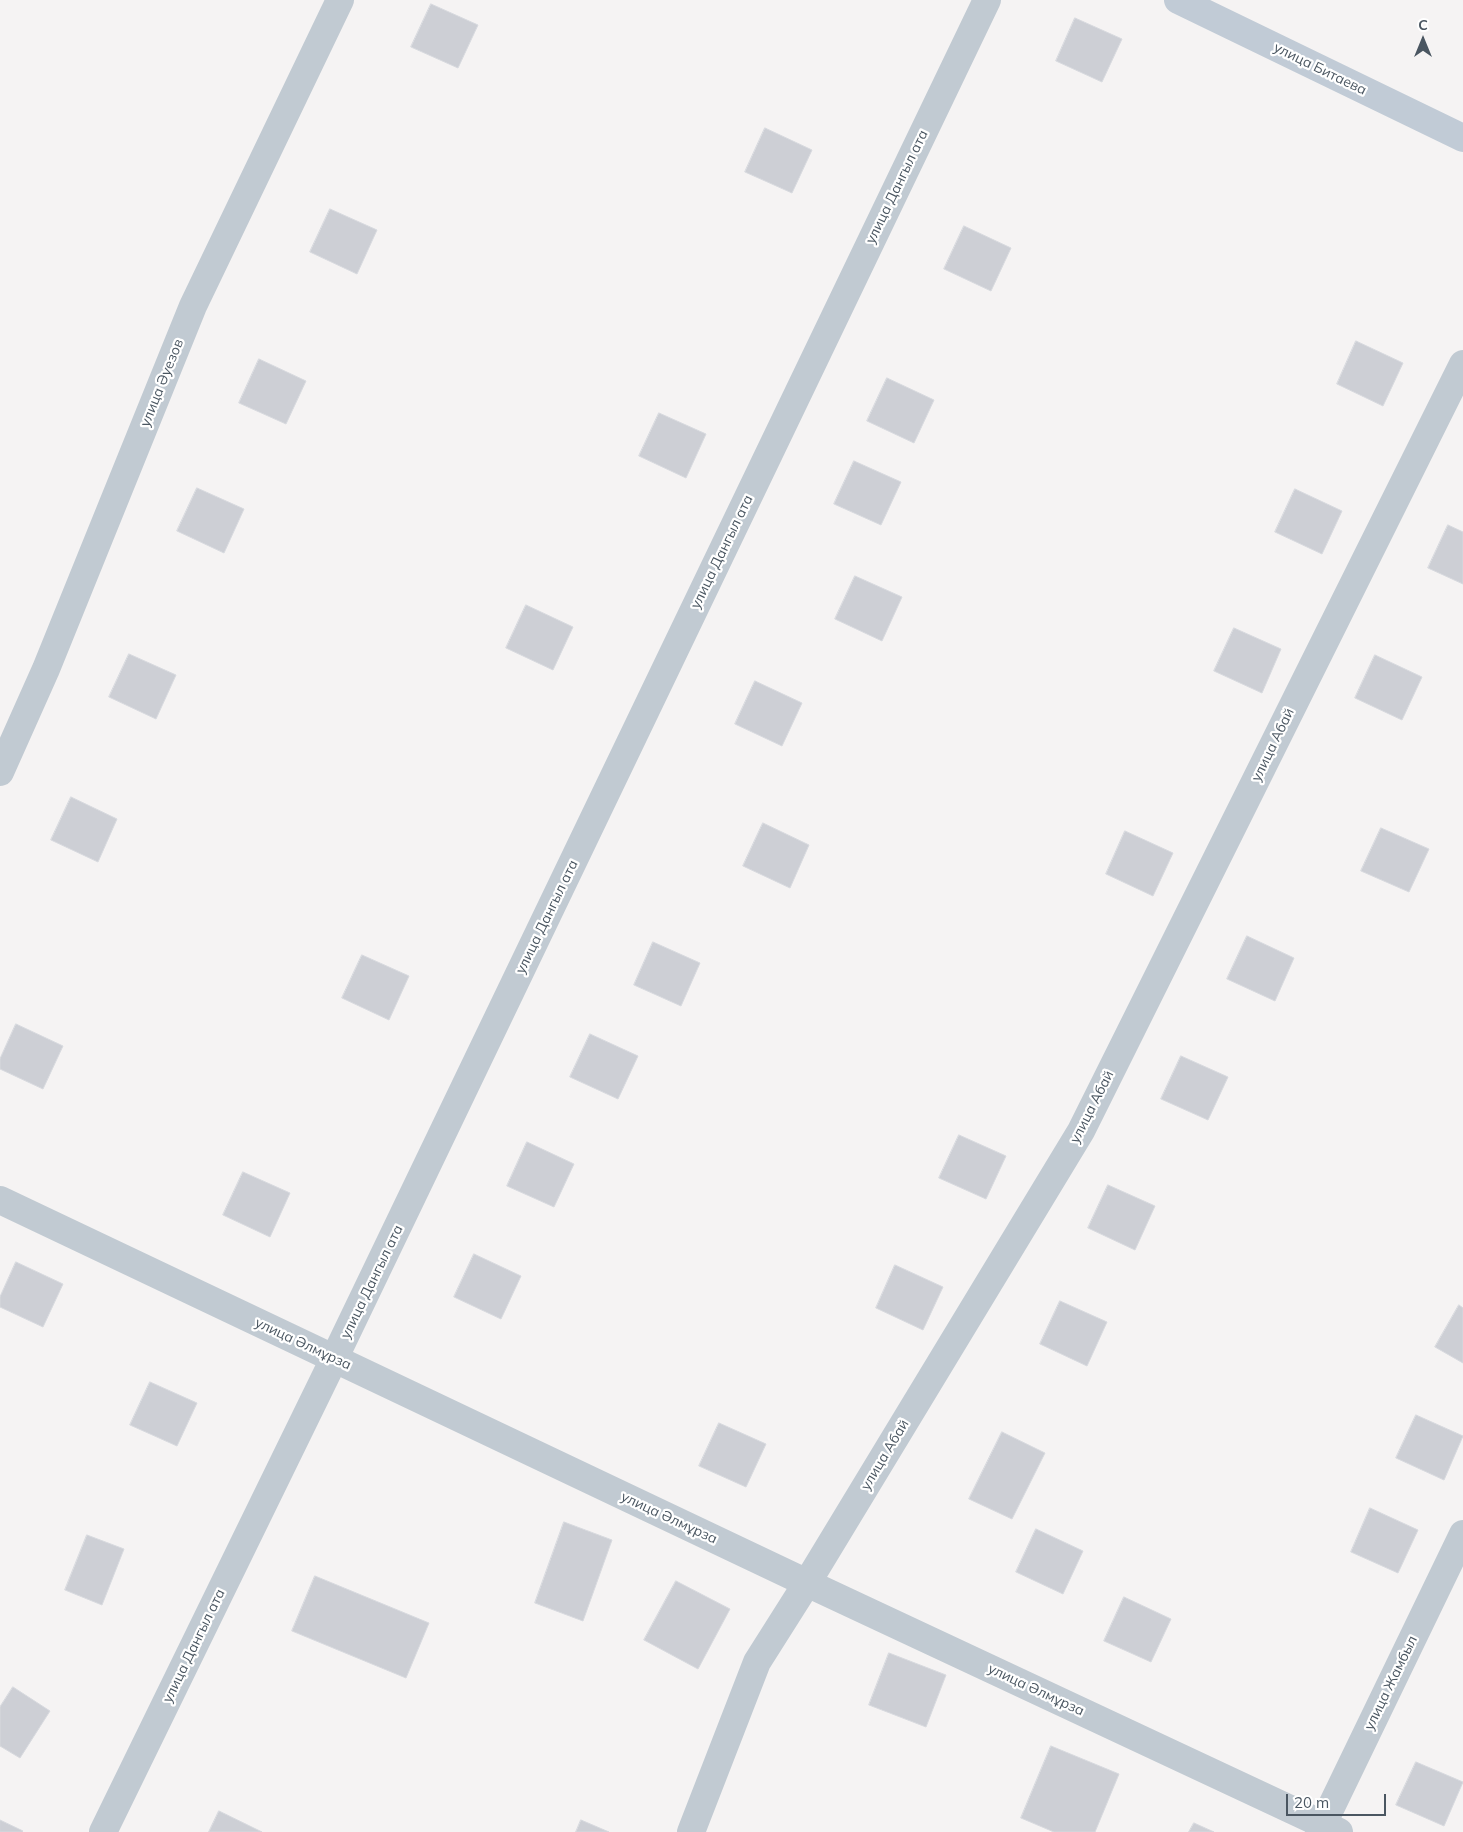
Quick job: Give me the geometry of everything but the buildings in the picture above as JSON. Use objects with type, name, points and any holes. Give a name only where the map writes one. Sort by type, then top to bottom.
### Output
[{"type":"street","name":"улица Әуезов","points":[[0,772],[46,669],[193,306],[340,0]]},
{"type":"street","name":"улица Дангыл ата","points":[[103,1832],[334,1359],[987,0]]},
{"type":"street","name":"улица Битаева","points":[[1178,0],[1463,138]]},
{"type":"street","name":"улица Абай","points":[[691,1832],[756,1662],[807,1583],[1081,1131],[1463,364]]},
{"type":"street","name":"улица Әлмұрза","points":[[0,1200],[1327,1829]]},
{"type":"street","name":"улица Жамбыл","points":[[1327,1829],[1463,1534]]}]
